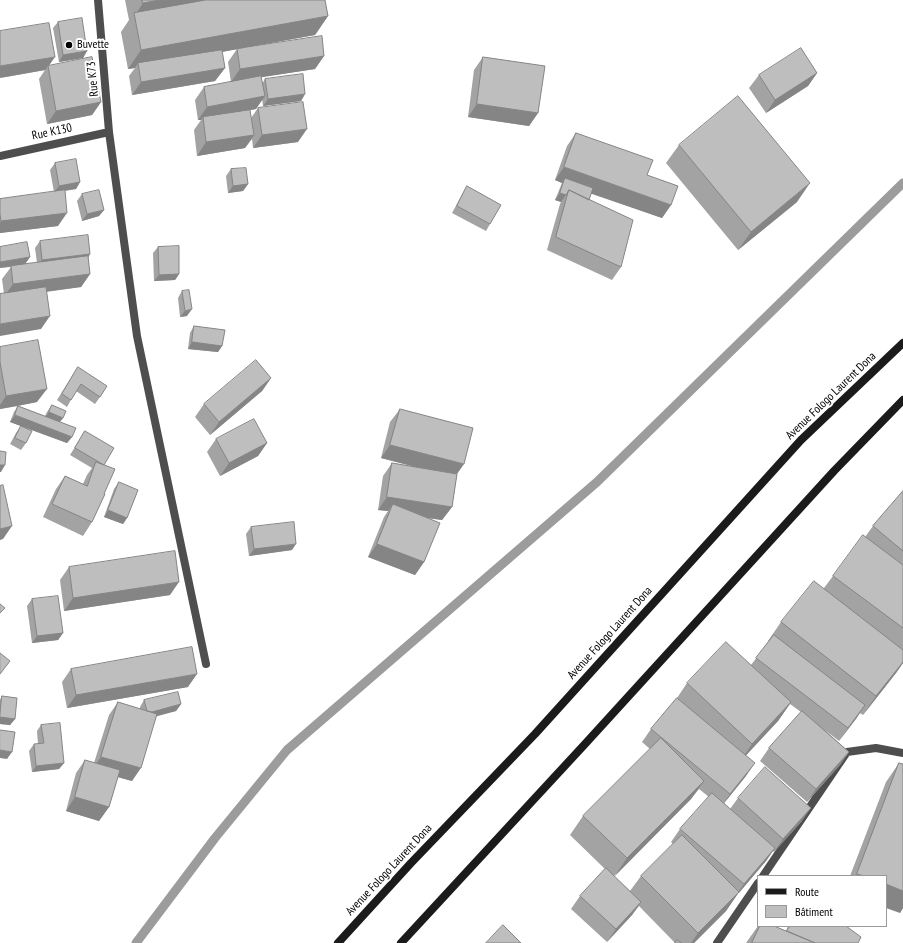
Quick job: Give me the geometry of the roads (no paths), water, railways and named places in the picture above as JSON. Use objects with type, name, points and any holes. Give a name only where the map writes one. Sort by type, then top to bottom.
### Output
[{"type":"main road","name":"Avenue Fologo Laurent Dona","points":[[338,943],[411,863],[535,734],[801,440],[903,343]]},
{"type":"main road","points":[[401,943],[580,750],[834,471],[903,400]]},
{"type":"street","name":"Rue K73","points":[[98,0],[109,132],[137,336],[206,664]]},
{"type":"street","name":"Rue K130","points":[[0,156],[109,132]]},
{"type":"street","points":[[764,875],[847,752],[876,748],[903,753]]},
{"type":"street","points":[[717,943],[757,884]]},
{"type":"waterway","points":[[136,943],[215,838],[287,750],[597,482],[903,183]]},
{"type":"place","name":"Buvette","points":[[69,45]]}]
